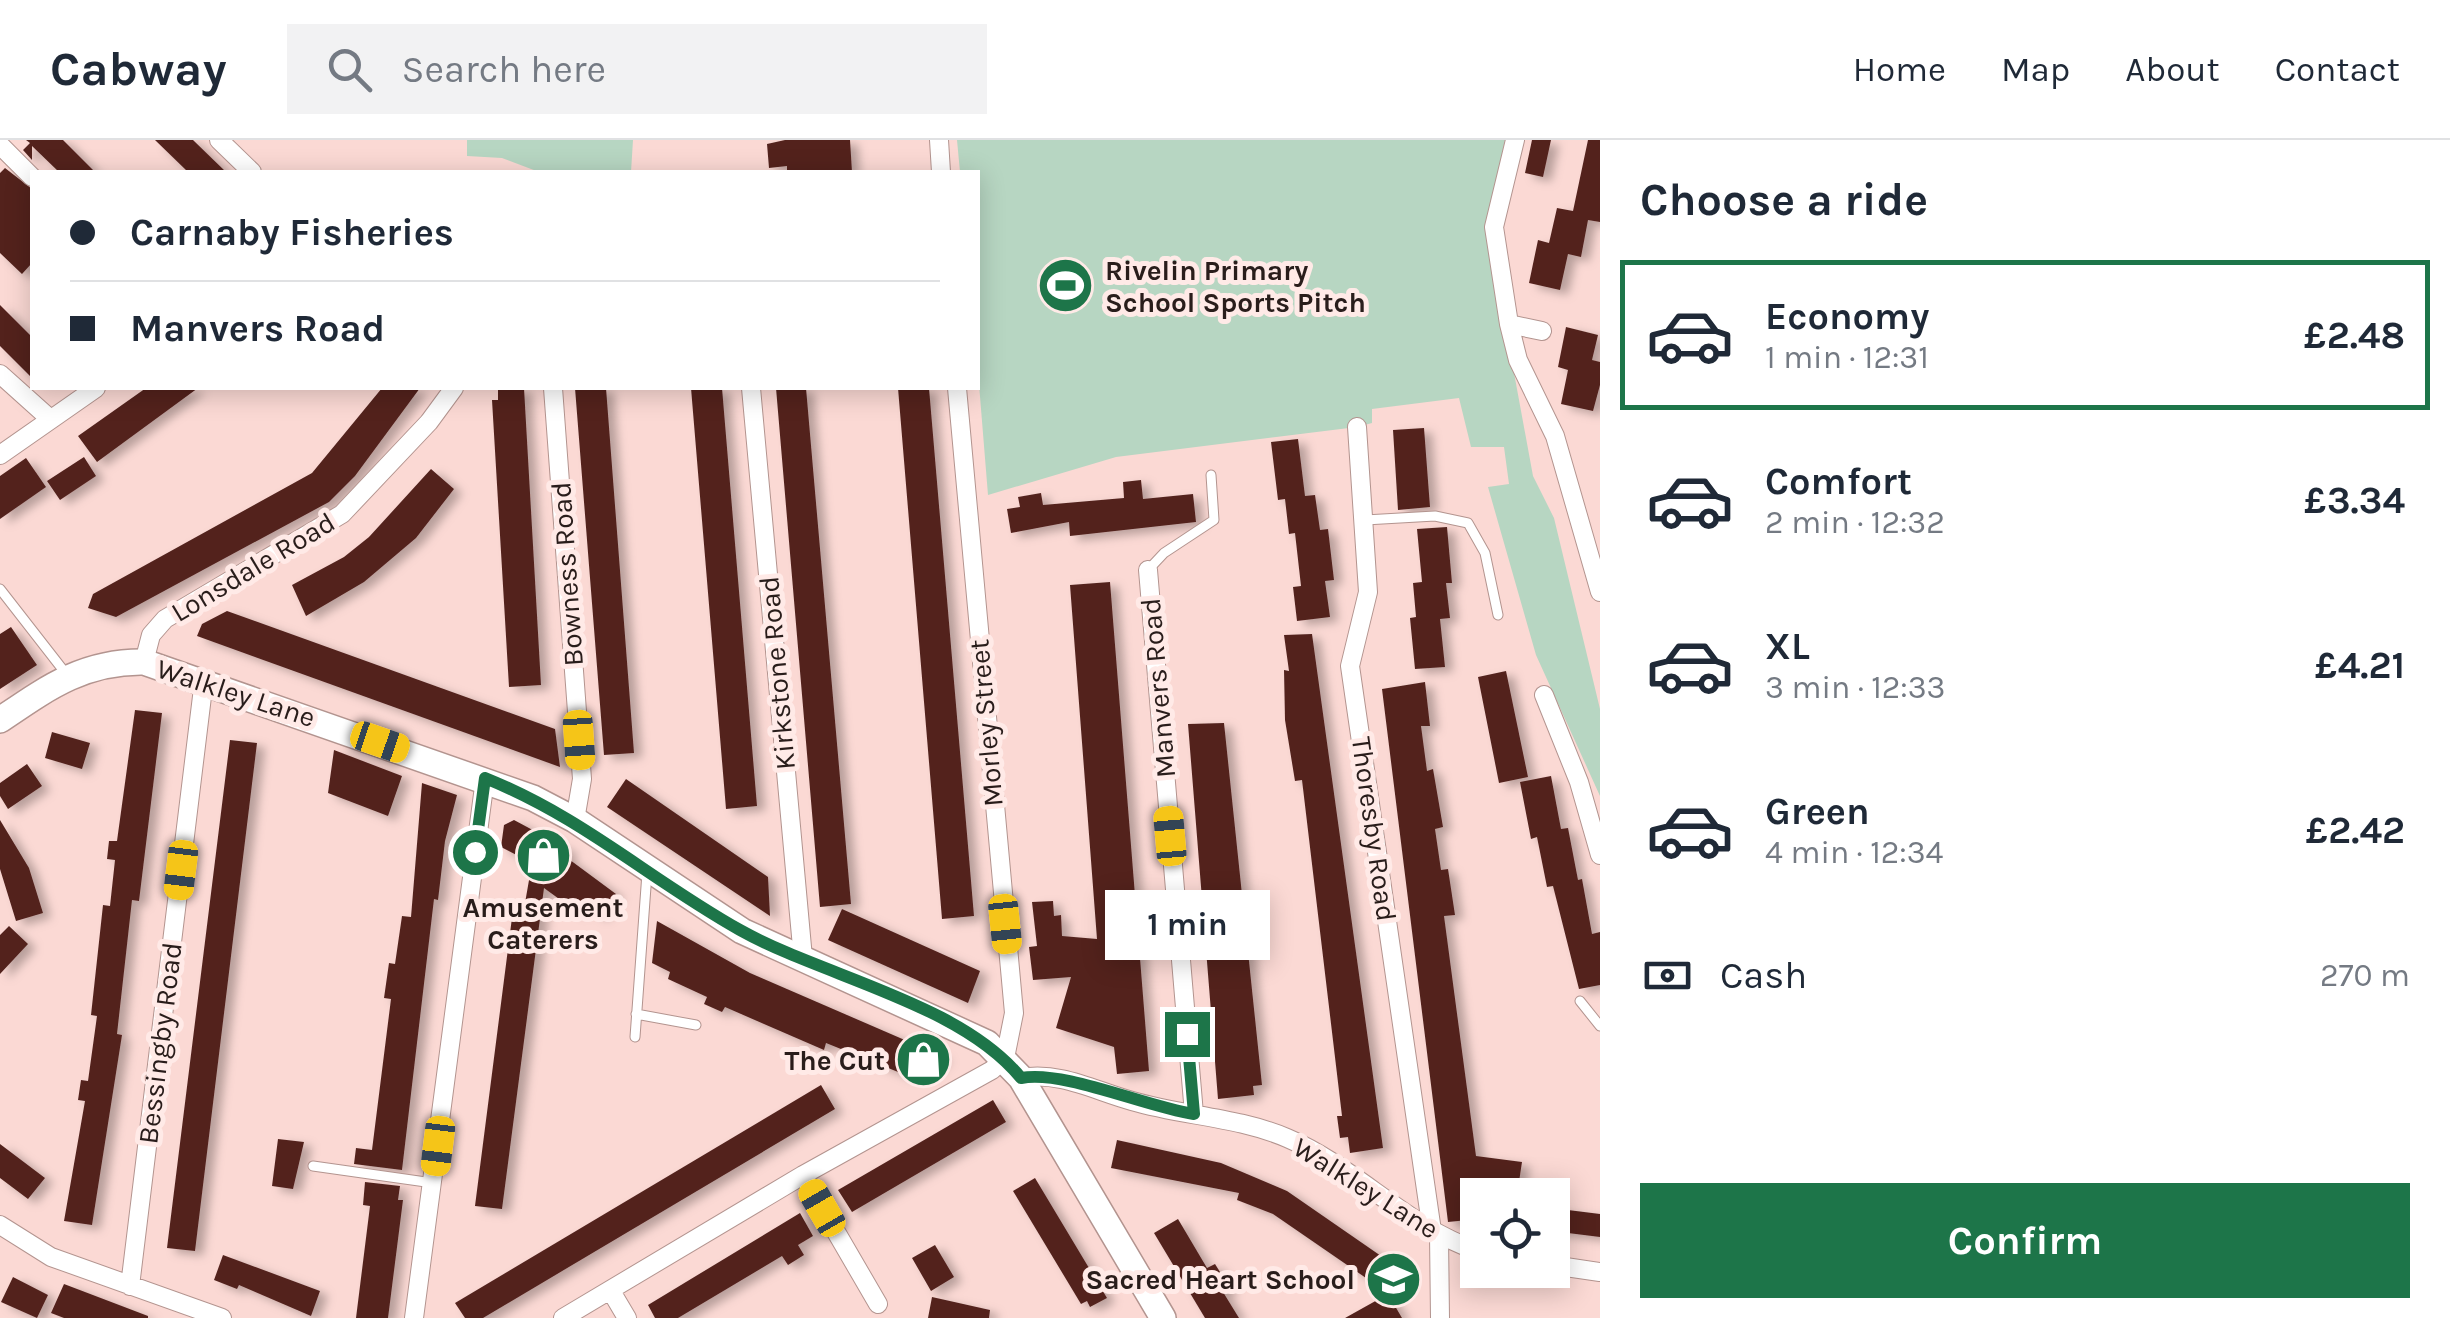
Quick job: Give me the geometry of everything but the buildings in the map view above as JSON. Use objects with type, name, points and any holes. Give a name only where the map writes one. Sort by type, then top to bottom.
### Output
[{"type":"street","points":[[219,140],[250,170]]},
{"type":"street","points":[[939,140],[941,170]]},
{"type":"street","points":[[1516,140],[1494,227],[1509,324],[1518,360],[1555,436],[1600,592]]},
{"type":"street","points":[[0,145],[30,175]]},
{"type":"street","points":[[1509,324],[1542,331]]},
{"type":"street","points":[[0,374],[48,417]]},
{"type":"street","points":[[0,455],[48,417],[93,390]]},
{"type":"street","name":"Lonsdale Road","points":[[144,662],[151,634],[165,619],[342,514],[404,449],[452,390]]},
{"type":"street","name":"Bowness Road","points":[[553,390],[582,780],[575,820]]},
{"type":"street","name":"Kirkstone Road","points":[[751,390],[803,958]]},
{"type":"street","name":"Morley Street","points":[[957,390],[1014,1013],[1013,1068]]},
{"type":"street","name":"Thoresby Road","points":[[1357,428],[1368,592],[1350,666],[1436,1233],[1440,1318]]},
{"type":"street","name":"Manvers Road","points":[[1148,570],[1194,1114]]},
{"type":"street","name":"Walkley Lane","points":[[0,720],[67,675],[102,664],[144,662],[485,778],[575,820],[742,932],[981,1039],[1013,1068],[1156,1108],[1289,1139],[1436,1233],[1460,1243]]},
{"type":"street","name":"Bessingby Road","points":[[130,1286],[204,680]]},
{"type":"street","points":[[1544,695],[1579,782],[1600,855]]},
{"type":"street","points":[[414,1318],[485,778]]},
{"type":"street","points":[[563,1318],[954,1090],[1013,1068],[1163,1318]]},
{"type":"street","points":[[803,1175],[878,1304]]},
{"type":"street","points":[[0,1225],[51,1257],[222,1318]]},
{"type":"street","points":[[1570,1268],[1600,1272]]},
{"type":"street","points":[[610,1290],[627,1318]]},
{"type":"lane","name":"Manvers Road","points":[[1148,570],[1164,553],[1214,520],[1211,475]]},
{"type":"lane","points":[[1364,520],[1434,516],[1468,522],[1484,553],[1498,615]]},
{"type":"lane","points":[[0,589],[67,675]]},
{"type":"lane","points":[[634,1037],[647,870]]},
{"type":"lane","points":[[1580,1001],[1600,1026]]},
{"type":"lane","points":[[636,1014],[696,1024]]},
{"type":"lane","points":[[313,1166],[433,1184]]},
{"type":"green space","points":[[467,140],[633,140],[631,170],[534,170],[502,158],[467,156]]},
{"type":"green space","points":[[957,140],[1505,140],[1487,226],[1533,476],[1554,518],[1600,709],[1600,796],[1536,655],[1488,487],[1509,484],[1504,447],[1471,447],[1459,398],[1372,409],[1372,423],[1357,427],[1116,457],[988,495],[979,390],[980,170],[960,170]]},
{"type":"place","name":"Rivelin Primary School Sports Pitch","points":[[1066,286]]},
{"type":"place","name":"Amusement Caterers","points":[[543,856]]},
{"type":"place","name":"The Cut","points":[[924,1060]]},
{"type":"place","name":"Sacred Heart School","points":[[1394,1279]]},
{"type":"route","points":[[475,852],[485,778],[575,820],[742,932],[987,1042],[1021,1078],[1052,1076],[1156,1108],[1194,1114],[1187,1034]]}]
